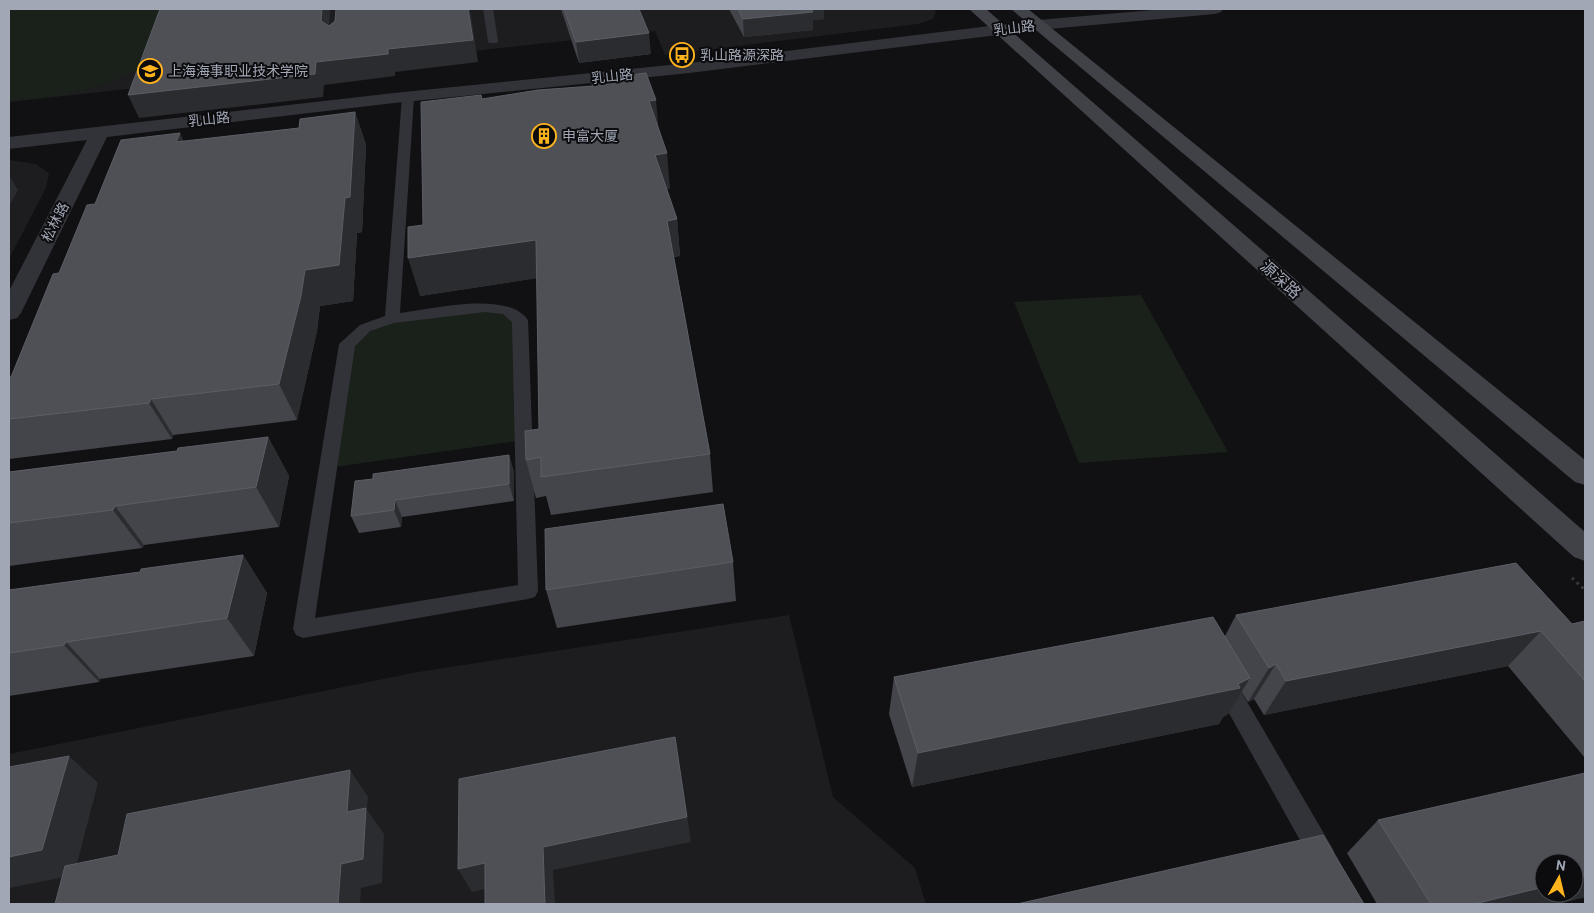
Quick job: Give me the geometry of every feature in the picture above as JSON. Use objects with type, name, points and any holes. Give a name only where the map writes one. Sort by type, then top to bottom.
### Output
[{"type":"main road","name":"源深路","points":[[977,9],[1585,549]]},
{"type":"main road","points":[[1019,9],[1585,475]]},
{"type":"street","name":"乳山路","points":[[9,143],[408,97],[689,68],[1038,25],[1215,9]]},
{"type":"street","name":"松林路","points":[[9,313],[101,131]]},
{"type":"lane","points":[[488,9],[493,41]]},
{"type":"lane","points":[[392,319],[408,97]]},
{"type":"lane","points":[[485,306],[507,310],[520,320],[528,591],[303,629],[347,344],[365,328],[392,319],[485,306]]},
{"type":"lane","points":[[1212,663],[1336,878]]},
{"type":"shaded area","name":"上海海事职业技术学院","points":[[9,9],[933,9],[936,12],[933,19],[918,24],[665,55],[655,31],[9,102]]},
{"type":"shaded area","points":[[9,9],[166,9],[152,56],[141,67],[110,82],[81,90],[39,98],[9,100]]},
{"type":"shaded area","points":[[9,160],[36,164],[49,173],[46,188],[9,259]]},
{"type":"shaded area","points":[[1141,295],[1228,452],[1079,463],[1014,302]]},
{"type":"shaded area","points":[[485,307],[520,320],[524,440],[328,468],[347,344],[365,328],[392,319]]},
{"type":"shaded area","points":[[789,615],[833,797],[915,868],[926,904],[9,904],[9,754],[418,672]]},
{"type":"building","points":[[160,9],[322,9],[321,21],[329,26],[335,21],[336,9],[468,9],[473,40],[388,49],[388,54],[316,62],[315,74],[128,95]]},
{"type":"building","points":[[564,9],[639,9],[649,33],[576,42]]},
{"type":"building","points":[[738,9],[811,9],[813,12],[743,19]]},
{"type":"building","points":[[646,73],[656,100],[649,101],[667,153],[655,155],[677,219],[667,221],[710,454],[541,477],[541,457],[526,460],[525,431],[539,429],[536,240],[408,258],[408,227],[423,225],[421,102],[481,95],[482,99],[538,90],[593,86],[591,80]]},
{"type":"building","points":[[355,112],[350,197],[345,198],[339,265],[305,270],[301,296],[279,384],[151,399],[149,403],[9,419],[9,378],[53,274],[59,273],[87,205],[95,204],[121,140],[180,133],[176,142],[299,128],[300,119]]},
{"type":"building","points":[[268,437],[256,487],[115,506],[113,510],[9,523],[9,472],[177,451],[178,448]]},
{"type":"building","points":[[509,455],[509,484],[395,500],[394,510],[351,516],[355,481],[373,479],[373,474]]},
{"type":"building","points":[[723,504],[733,562],[546,590],[545,529]]},
{"type":"building","points":[[243,555],[227,618],[66,642],[64,645],[9,653],[9,590],[140,572],[141,569]]},
{"type":"building","points":[[1516,563],[1572,624],[1585,621],[1585,681],[1541,631],[1286,681],[1276,664],[1269,668],[1236,615]]},
{"type":"building","points":[[1213,617],[1250,678],[1238,684],[1240,688],[918,753],[894,677]]},
{"type":"building","points":[[675,737],[687,817],[543,847],[545,904],[485,904],[485,863],[458,869],[459,779]]},
{"type":"building","points":[[69,756],[42,850],[9,857],[9,767]]},
{"type":"building","points":[[350,770],[347,812],[366,808],[363,859],[341,864],[338,904],[55,904],[65,866],[118,855],[127,814]]},
{"type":"building","points":[[1585,773],[1585,877],[1584,853],[1534,853],[1534,889],[1474,904],[1431,904],[1378,820]]},
{"type":"building","points":[[1323,835],[1364,904],[1017,904]]},
{"type":"place","name":"乳山路源深路","points":[[682,55]]},
{"type":"place","name":"上海海事职业技术学院","points":[[150,71]]},
{"type":"place","name":"申富大厦","points":[[544,136]]}]
